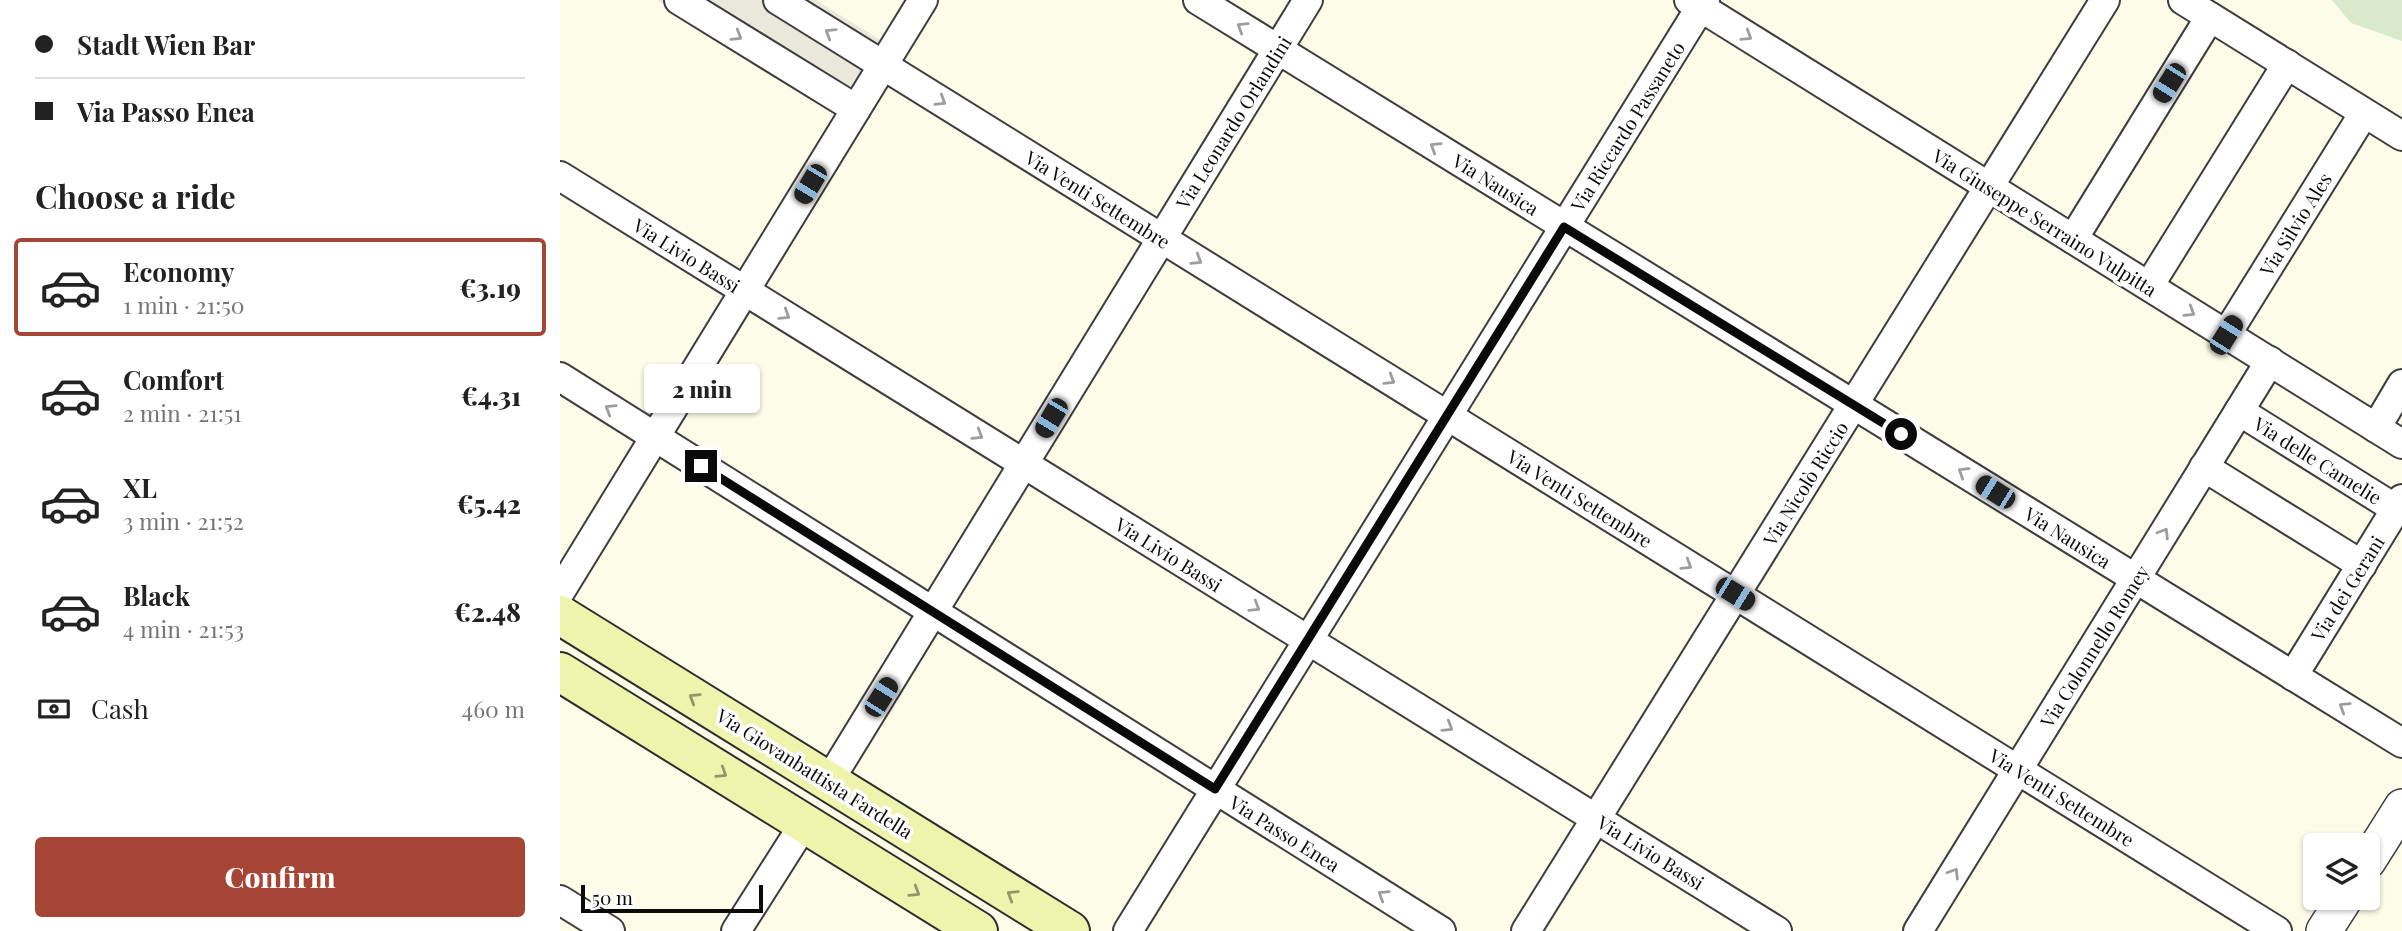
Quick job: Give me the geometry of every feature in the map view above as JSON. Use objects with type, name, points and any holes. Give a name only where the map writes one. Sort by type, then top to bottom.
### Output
[{"type":"main road","name":"Via Giovanbattista Fardella","points":[[560,615],[1070,931]]},
{"type":"main road","points":[[560,672],[978,931]]},
{"type":"street","points":[[679,0],[856,109]]},
{"type":"street","name":"Via Venti Settembre","points":[[778,0],[2277,931]]},
{"type":"street","points":[[560,592],[923,0]]},
{"type":"street","name":"Via Nausica","points":[[1198,0],[2402,743]]},
{"type":"street","name":"Via Leonardo Orlandini","points":[[829,782],[1308,0]]},
{"type":"street","points":[[2183,0],[2402,136]]},
{"type":"street","name":"Via Giuseppe Serraino Vulpitta","points":[[1698,2],[2402,444]]},
{"type":"street","name":"Via Riccardo Passaneto","points":[[1128,931],[1564,227],[1698,2]]},
{"type":"street","name":"Via Nicolò Riccio","points":[[1526,931],[1989,187],[2094,4]]},
{"type":"street","points":[[2073,239],[2210,17]]},
{"type":"street","points":[[2149,286],[2287,64]]},
{"type":"street","name":"Via Silvio Ales","points":[[2226,335],[2364,113]]},
{"type":"street","name":"Via Livio Bassi","points":[[560,176],[1777,931]]},
{"type":"street","name":"Via Colonnello Romey","points":[[1918,931],[2270,362]]},
{"type":"street","name":"Via Passo Enea","points":[[560,377],[1441,931]]},
{"type":"street","points":[[2376,428],[2402,384]]},
{"type":"street","name":"Via delle Camelie","points":[[2239,411],[2399,504]]},
{"type":"street","points":[[2204,467],[2361,565]]},
{"type":"street","name":"Via dei Gerani","points":[[2293,676],[2399,504]]},
{"type":"street","points":[[2380,842],[2402,807]]},
{"type":"street","points":[[736,931],[804,824]]},
{"type":"street","points":[[560,900],[610,931]]},
{"type":"street","points":[[2324,931],[2337,910]]},
{"type":"green space","points":[[2332,0],[2402,0],[2402,41],[2351,23]]},
{"type":"shaded area","points":[[657,0],[816,0],[893,48],[849,120]]},
{"type":"route","points":[[701,466],[1215,789],[1564,227],[1901,434]]}]
